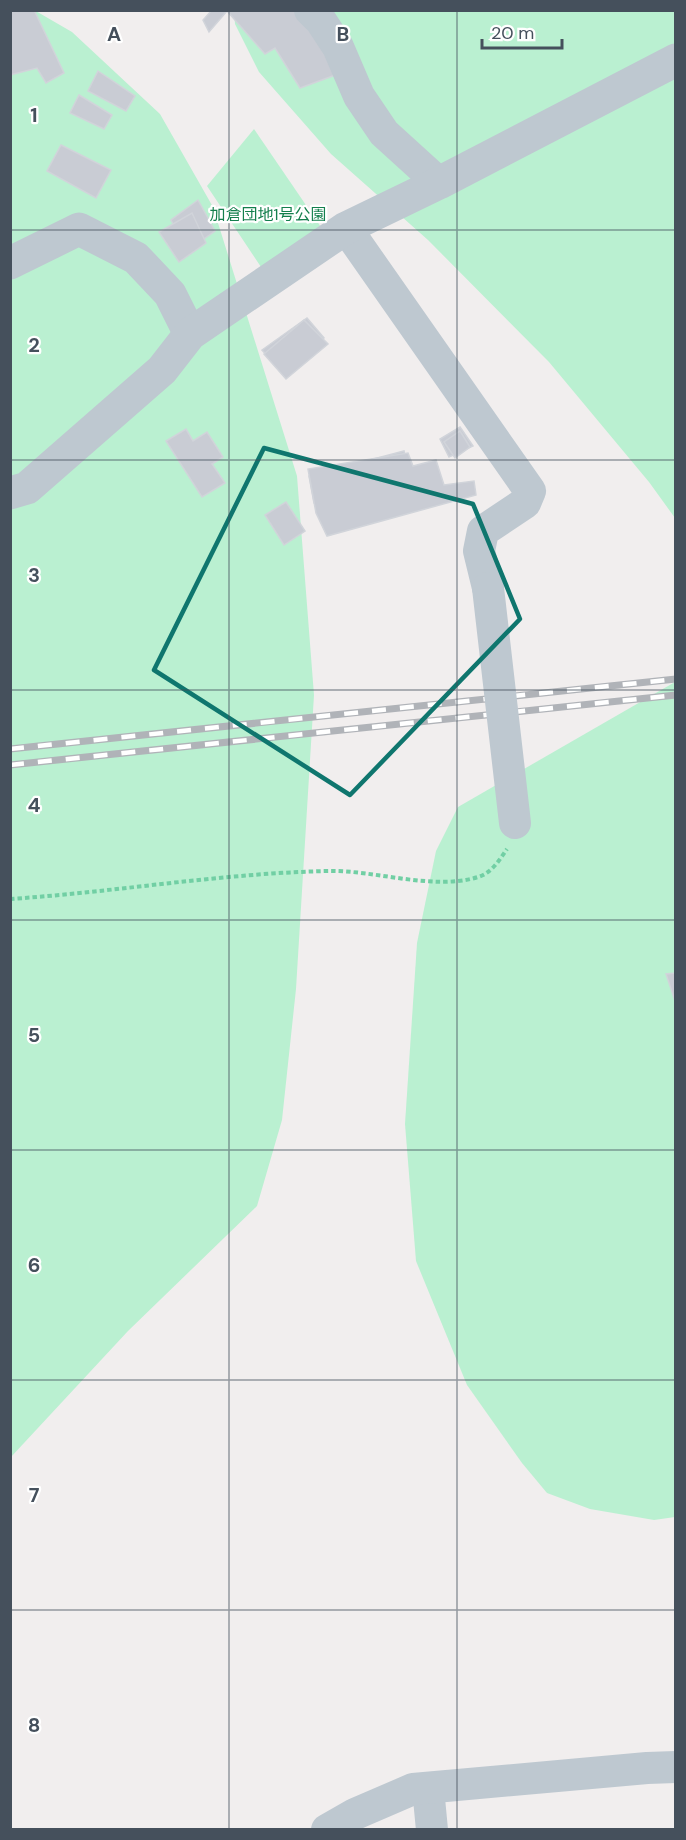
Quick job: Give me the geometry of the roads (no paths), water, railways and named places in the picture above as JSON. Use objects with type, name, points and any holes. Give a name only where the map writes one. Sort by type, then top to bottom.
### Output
[{"type":"street","points":[[310,10],[321,21],[338,47],[358,96],[384,133],[439,183]]},
{"type":"street","points":[[10,494],[27,488],[162,370],[190,334],[346,228],[439,183],[675,60]]},
{"type":"street","points":[[346,228],[530,491],[525,503],[483,531],[479,551],[489,588],[515,823]]},
{"type":"street","points":[[10,263],[79,229],[136,258],[170,294],[190,334]]},
{"type":"street","points":[[327,1830],[355,1814],[413,1789],[675,1767]]},
{"type":"street","points":[[428,1788],[432,1830]]},
{"type":"railway","points":[[10,749],[676,679]]},
{"type":"railway","points":[[10,765],[676,695]]},
{"type":"park label","name":"加倉団地1号公園","points":[[268,214]]}]
